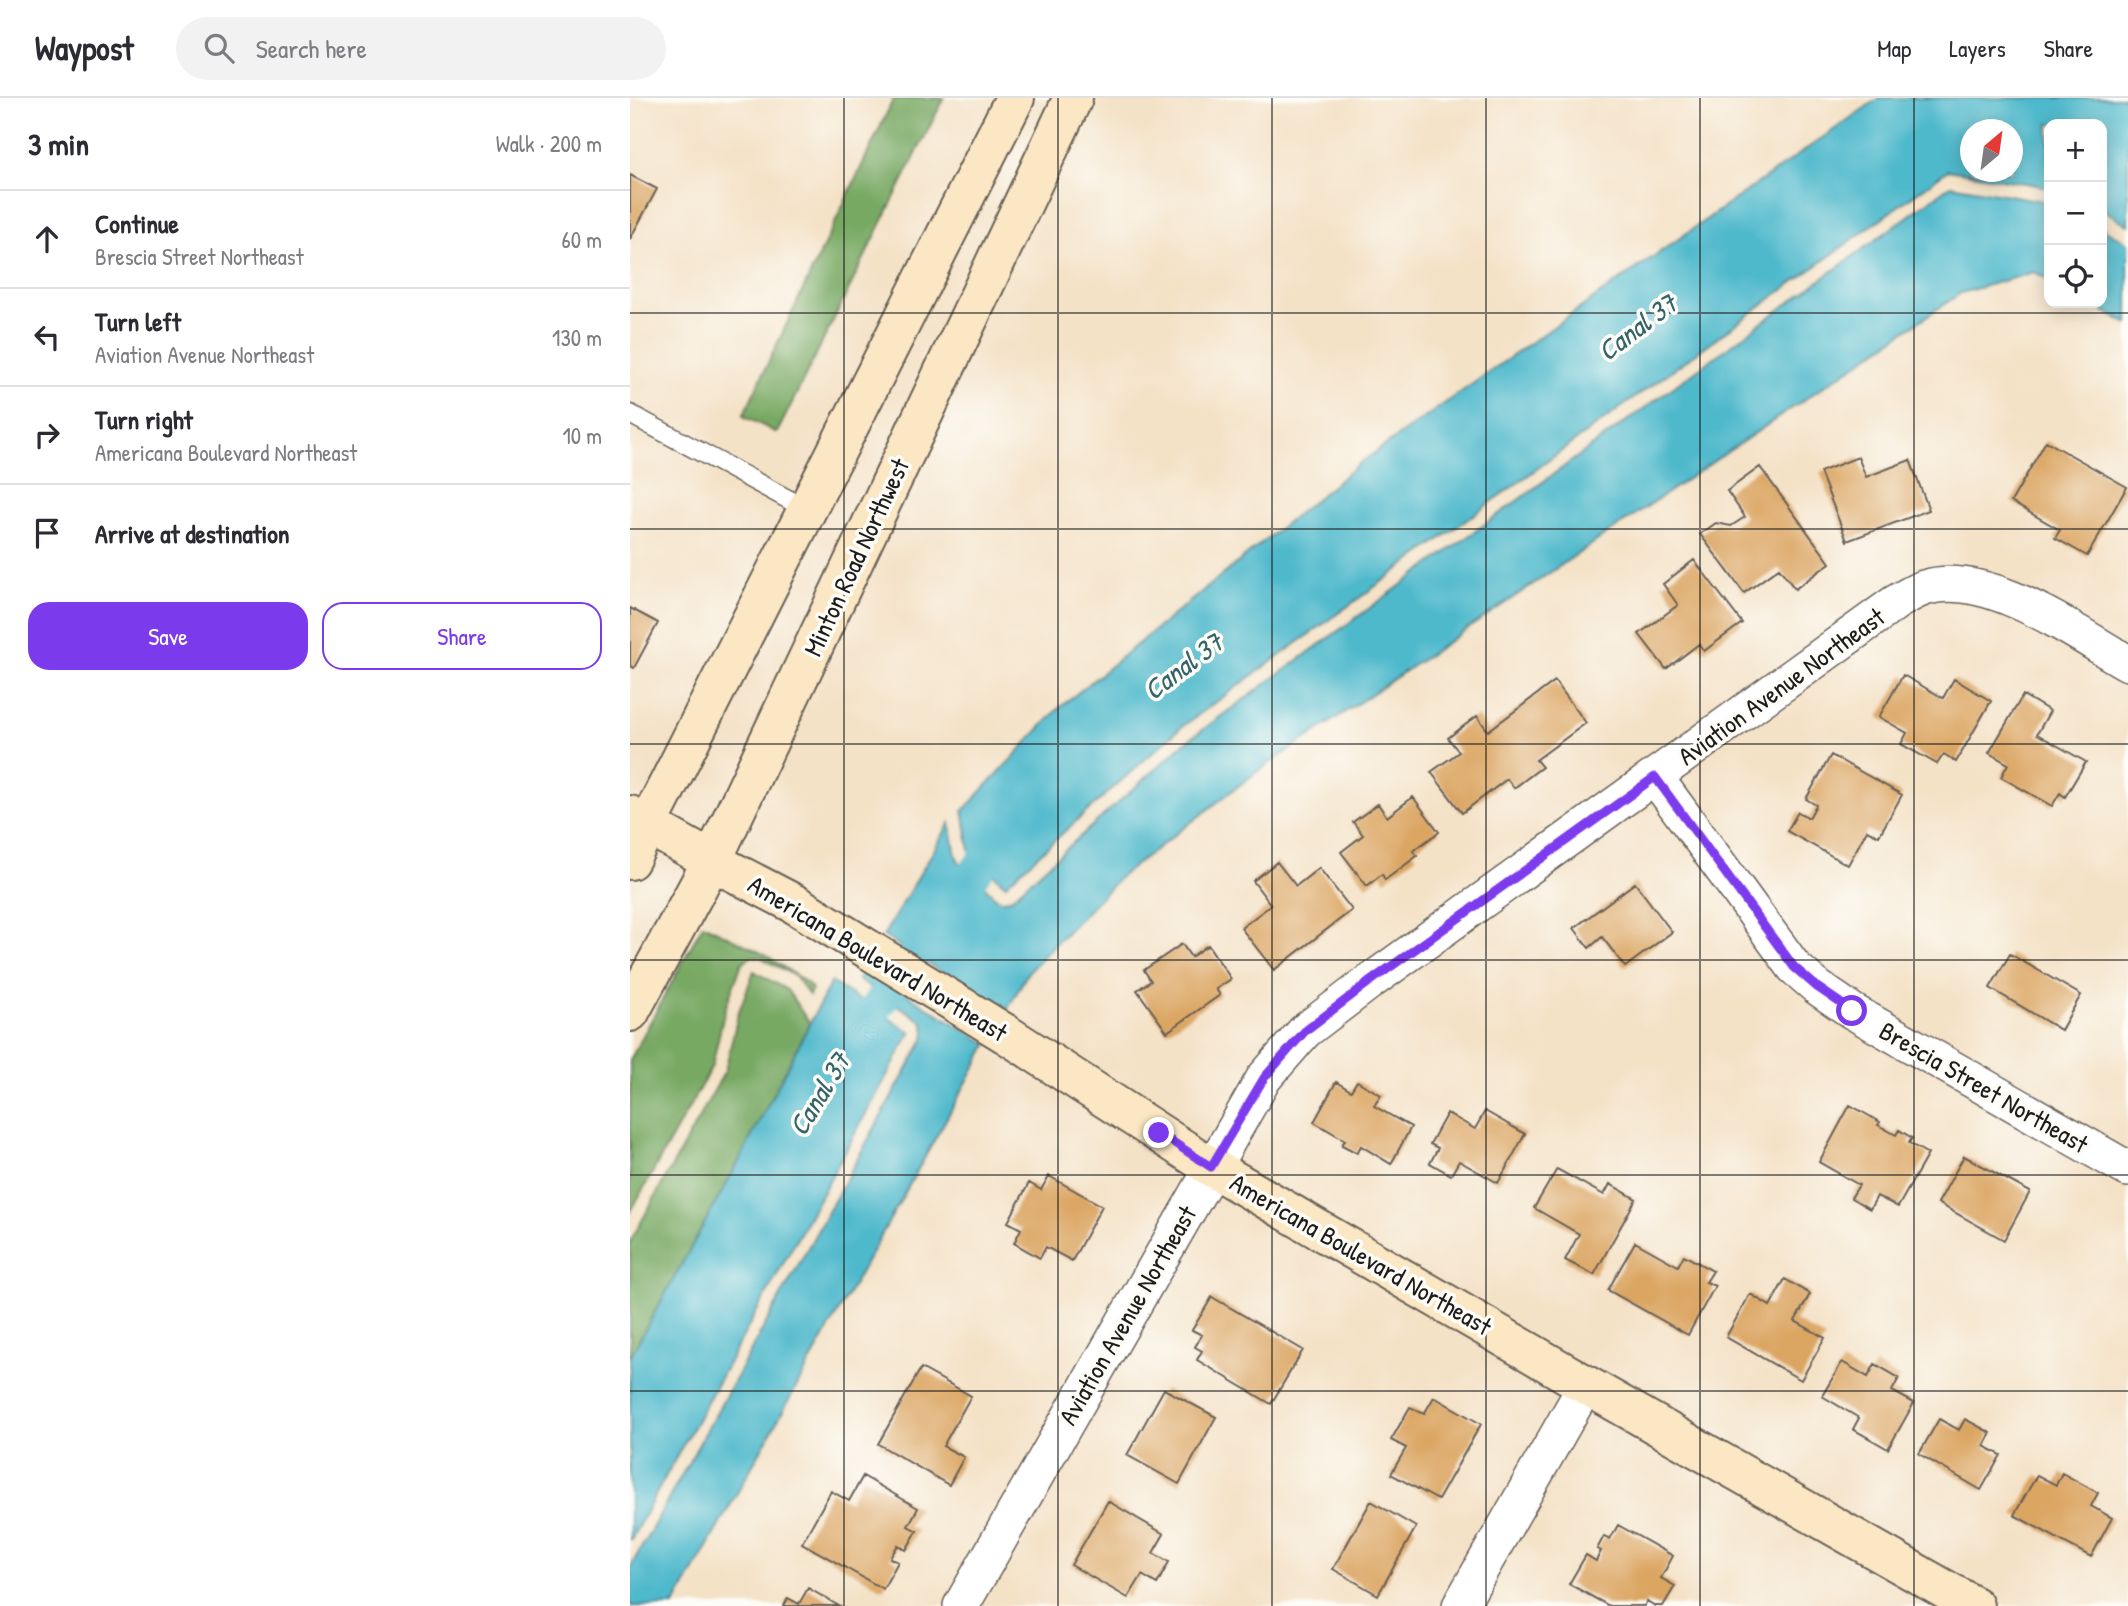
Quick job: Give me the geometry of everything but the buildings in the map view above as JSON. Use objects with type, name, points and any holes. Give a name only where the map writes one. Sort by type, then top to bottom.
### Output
[{"type":"main road","points":[[630,860],[639,820],[807,510],[1015,98]]},
{"type":"main road","name":"Minton Road Northwest","points":[[630,1012],[712,861],[1073,98]]},
{"type":"main road","name":"Americana Boulevard Northeast","points":[[639,820],[793,903],[1006,1034],[1211,1167],[1967,1604]]},
{"type":"street","name":"Aviation Avenue Northeast","points":[[961,1606],[1264,1078],[1305,1031],[1895,603],[1924,588],[1960,583],[1998,593],[2038,612],[2128,663]]},
{"type":"street","name":"Brescia Street Northeast","points":[[1655,777],[1794,967],[1817,987],[1852,1011],[2128,1169]]},
{"type":"street","points":[[1460,1606],[1586,1385]]},
{"type":"lane","points":[[630,414],[807,510]]},
{"type":"green space","points":[[894,98],[944,98],[777,433],[743,416]]},
{"type":"green space","points":[[703,924],[766,955],[807,983],[812,989],[809,995],[795,976],[762,958],[753,956],[742,963],[725,1009],[712,1066],[630,1213],[630,1060]]},
{"type":"green space","points":[[754,971],[787,990],[810,1024],[738,1163],[630,1357],[630,1242],[725,1071],[738,1014]]},
{"type":"water","points":[[1879,98],[2128,98],[2128,225],[2107,212],[2107,119],[2044,119],[2044,186],[2019,182],[2023,182],[2023,119],[1960,119],[1960,172],[1948,170],[1179,729],[1005,885],[970,851],[963,811],[1059,708],[1360,463]]},
{"type":"water","points":[[1951,185],[2044,201],[2044,277],[2034,272],[1961,293],[1254,774],[1120,877],[1028,972],[1006,1012],[883,936],[950,823],[959,862],[995,897],[1010,899],[1187,741]]},
{"type":"water","points":[[2107,231],[2128,243],[2128,324],[2098,308],[2107,308]]},
{"type":"water","points":[[865,969],[988,1044],[674,1606],[630,1606],[630,1568],[924,1039],[922,1021],[858,980]]},
{"type":"water","points":[[831,982],[911,1032],[630,1541],[630,1357],[738,1163]]},
{"type":"waterway","name":"Canal 37","points":[[947,910],[1009,827]]},
{"type":"waterway","name":"Canal 37","points":[[848,1046],[911,959]]},
{"type":"route","points":[[1159,1133],[1211,1167],[1264,1078],[1305,1031],[1655,777],[1794,967],[1852,1011]]}]
